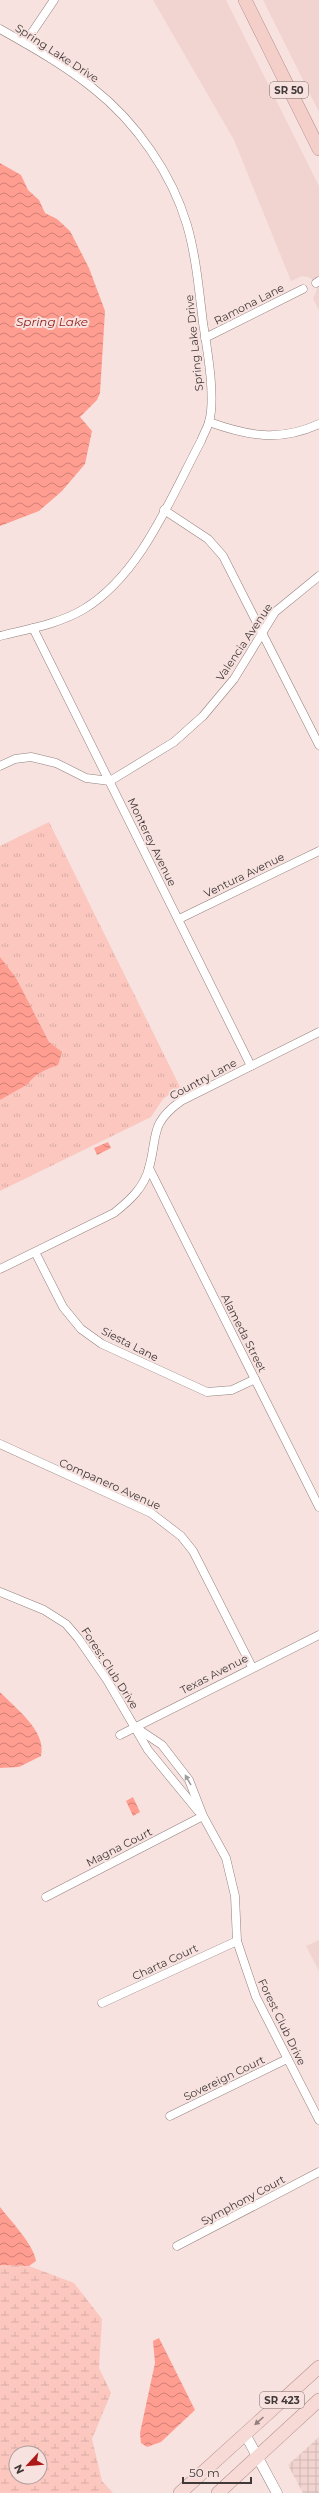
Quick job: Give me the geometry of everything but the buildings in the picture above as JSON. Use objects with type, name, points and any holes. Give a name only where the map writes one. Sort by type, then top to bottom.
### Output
[{"type":"highway","name":"SR 50","points":[[245,0],[319,149]]},
{"type":"main road","name":"SR 423","points":[[180,2493],[319,2367]]},
{"type":"main road","name":"SR 423","points":[[218,2493],[319,2400]]},
{"type":"street","points":[[25,43],[54,0]]},
{"type":"street","name":"Spring Lake Drive","points":[[0,29],[25,43],[94,89],[128,121],[152,153],[174,191],[187,224],[196,267],[211,399],[209,422],[164,510],[130,568],[105,594],[83,609],[33,628],[0,636]]},
{"type":"street","name":"Ramona Lane","points":[[205,338],[303,289]]},
{"type":"street","points":[[209,422],[235,431],[259,436],[296,433],[319,424]]},
{"type":"street","points":[[164,510],[208,540],[223,556],[319,745]]},
{"type":"street","name":"Valencia Avenue","points":[[110,781],[174,742],[203,716],[234,679],[275,612],[319,576]]},
{"type":"street","name":"Monterey Avenue","points":[[33,628],[251,1066]]},
{"type":"street","points":[[0,766],[15,759],[31,757],[56,763],[86,778],[110,781]]},
{"type":"street","name":"Ventura Avenue","points":[[179,919],[319,851]]},
{"type":"street","name":"Country Lane","points":[[0,1269],[114,1213],[129,1201],[142,1185],[149,1168],[154,1135],[160,1121],[169,1110],[251,1066],[319,1032]]},
{"type":"street","name":"Alameda Street","points":[[149,1168],[319,1508]]},
{"type":"street","name":"Siesta Lane","points":[[35,1252],[63,1307],[81,1330],[102,1344],[207,1392],[232,1390],[255,1379]]},
{"type":"street","name":"Companero Avenue","points":[[0,1444],[145,1510],[170,1526],[193,1550],[252,1667]]},
{"type":"street","name":"Forest Club Drive","points":[[0,1592],[44,1610],[66,1624],[94,1662],[148,1750],[203,1816]]},
{"type":"street","name":"Texas Avenue","points":[[120,1735],[252,1667],[319,1635]]},
{"type":"street","name":"Forest Club Drive","points":[[135,1727],[162,1745],[189,1780],[203,1816],[226,1858],[235,1896],[237,1941],[256,1997],[319,2120]]},
{"type":"street","name":"Magna Court","points":[[46,1897],[203,1816]]},
{"type":"street","name":"Charta Court","points":[[102,2003],[237,1941]]},
{"type":"street","name":"Sovereign Court","points":[[170,2116],[287,2059]]},
{"type":"street","name":"Symphony Court","points":[[177,2246],[319,2172]]},
{"type":"street","points":[[245,2434],[277,2493]]},
{"type":"shaded area","points":[[153,0],[226,0],[319,186],[319,310],[313,299],[317,289],[311,278],[302,276],[291,281],[234,140]]},
{"type":"shaded area","points":[[263,0],[319,0],[319,112]]},
{"type":"shaded area","points":[[319,1940],[319,1971],[306,1946]]},
{"type":"shaded area","points":[[319,2437],[319,2493],[303,2493],[288,2465]]},
{"type":"green space","points":[[49,822],[180,1087],[163,1099],[151,1117],[0,1191],[0,846]]},
{"type":"green space","points":[[0,2265],[29,2266],[74,2283],[102,2319],[99,2368],[111,2393],[92,2439],[102,2481],[113,2493],[0,2493]]},
{"type":"water","name":"Spring Lake","points":[[0,163],[21,175],[28,190],[39,200],[45,213],[57,219],[70,231],[89,268],[105,311],[100,393],[97,400],[80,417],[92,431],[85,464],[62,491],[39,511],[0,526]]},
{"type":"water","points":[[0,957],[16,978],[49,1042],[62,1052],[58,1065],[41,1072],[28,1084],[0,1100]]},
{"type":"water","points":[[108,1142],[111,1148],[97,1155],[94,1148]]},
{"type":"water","points":[[0,1692],[35,1729],[42,1747],[41,1756],[19,1767],[0,1768]]},
{"type":"water","points":[[133,1797],[140,1812],[133,1816],[126,1801]]},
{"type":"water","points":[[0,2207],[31,2248],[36,2261],[29,2266],[0,2265]]},
{"type":"water","points":[[159,2338],[195,2410],[161,2442],[147,2447],[141,2443],[140,2433],[155,2363],[153,2341]]}]
